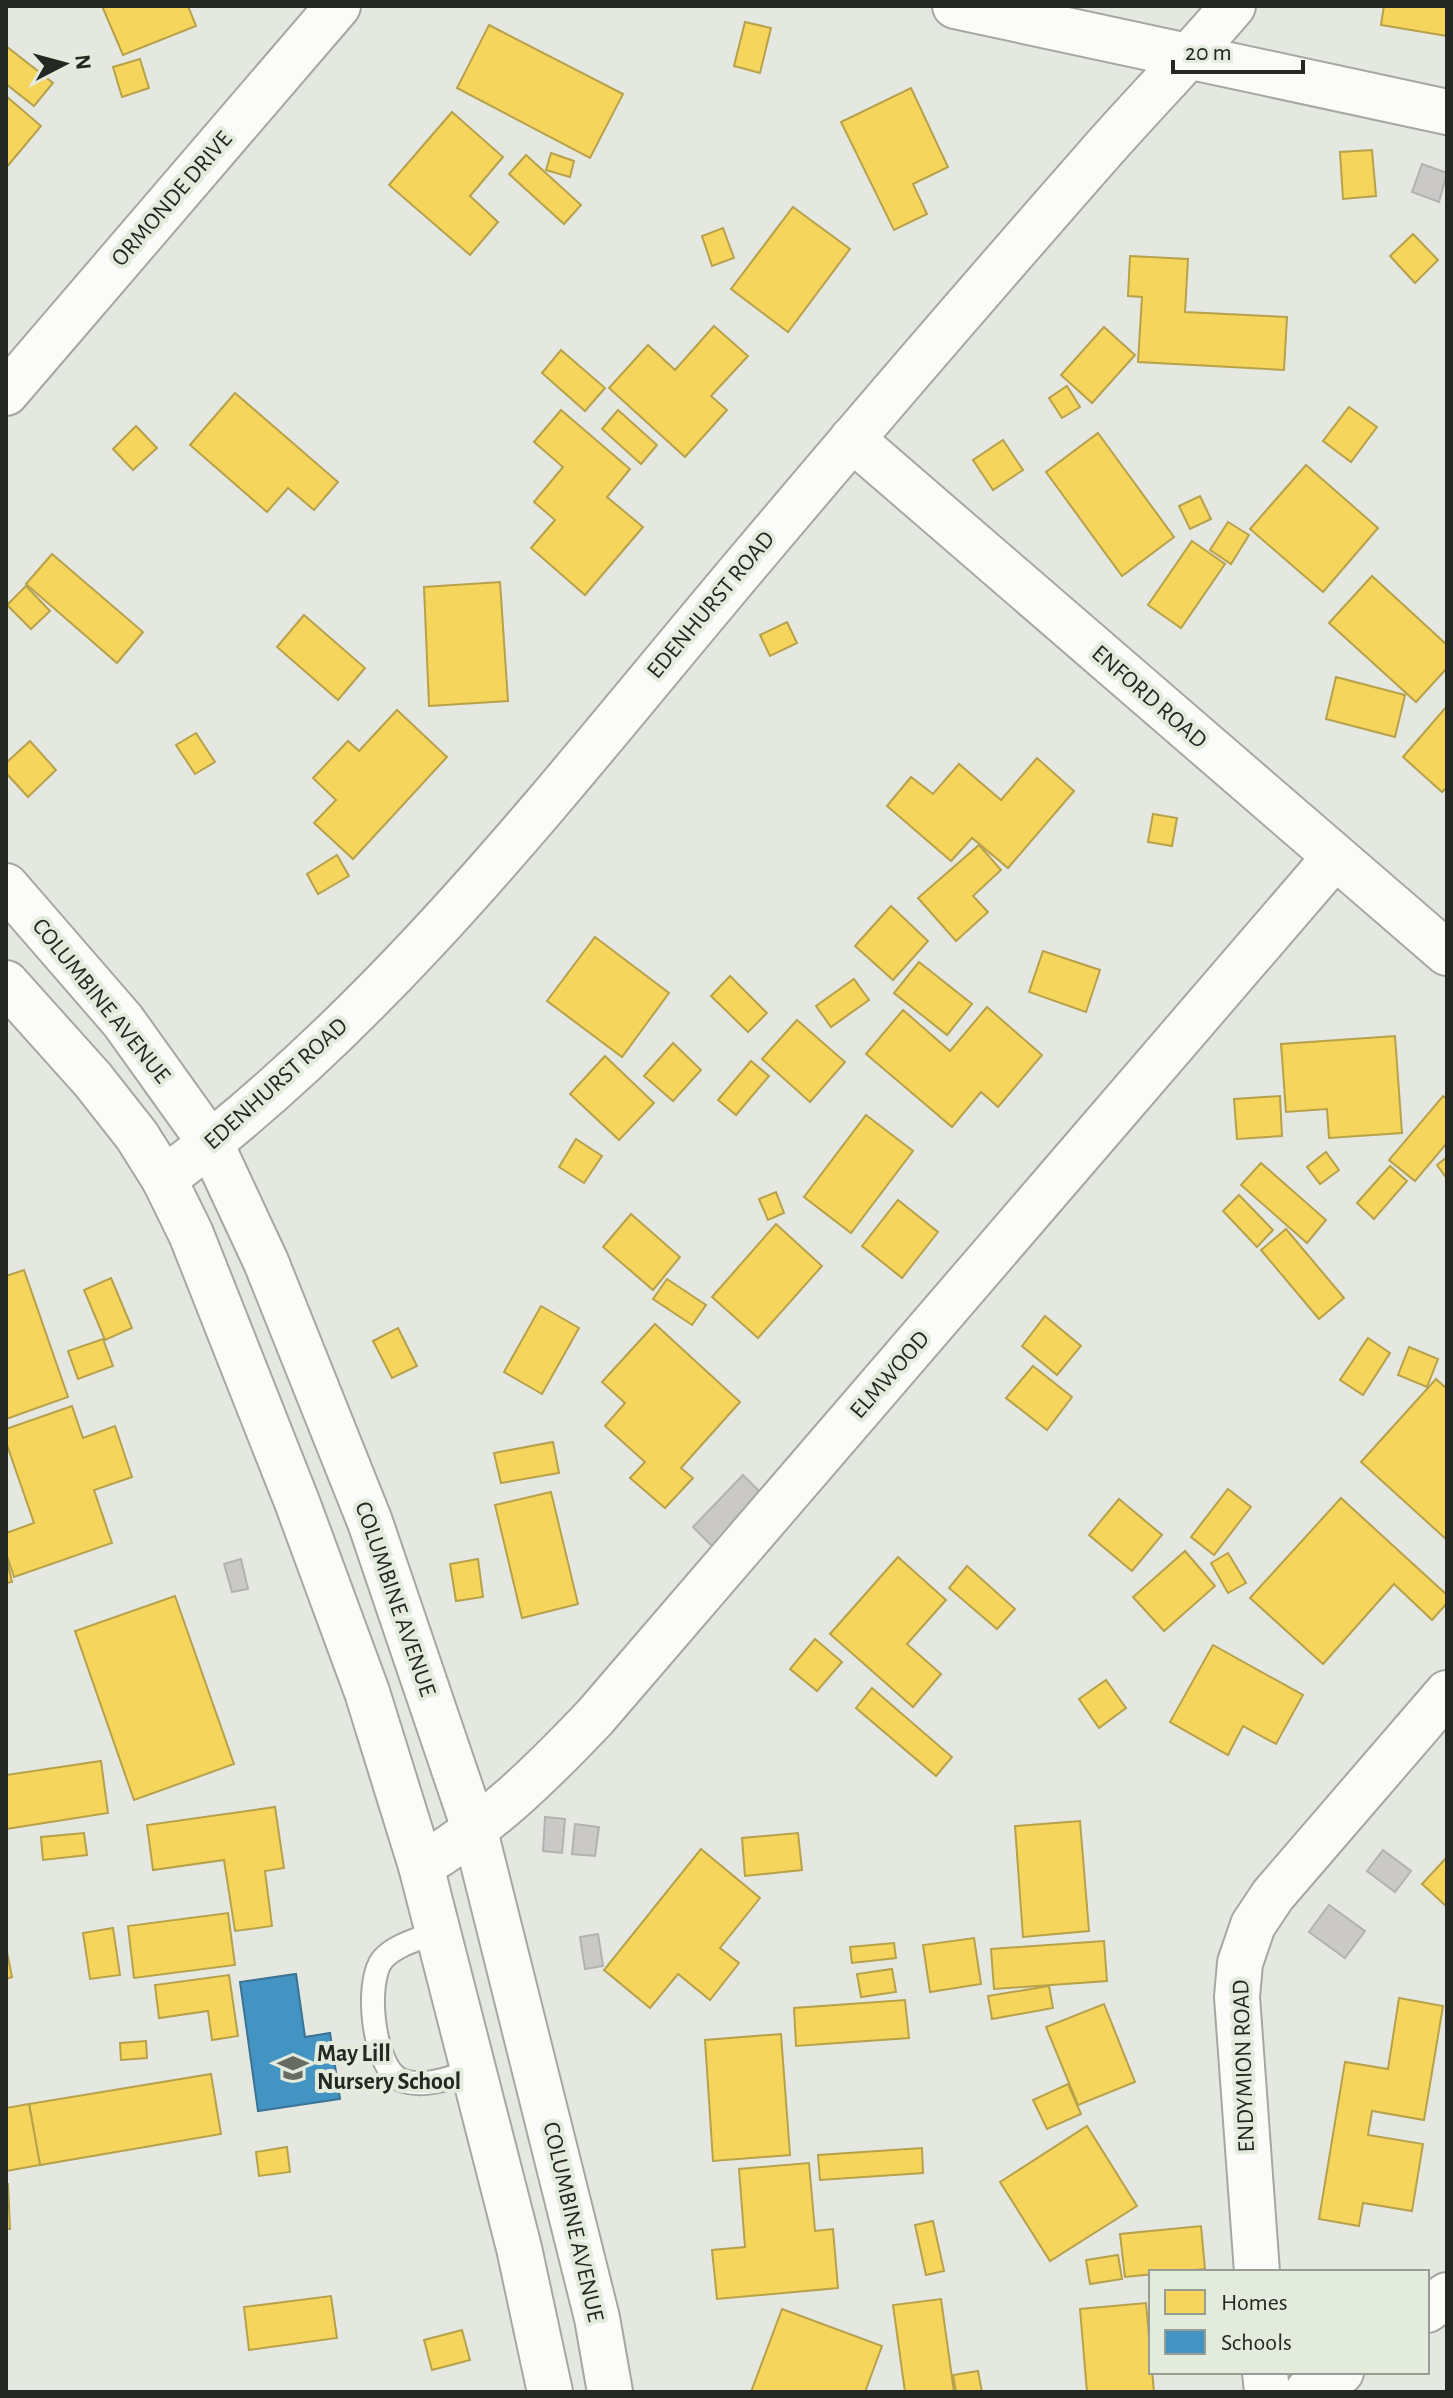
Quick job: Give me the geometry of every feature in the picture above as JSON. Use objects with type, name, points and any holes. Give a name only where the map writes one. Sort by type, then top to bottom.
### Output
[{"type":"street","name":"ORMONDE DRIVE","points":[[6,393],[338,6]]},
{"type":"street","points":[[955,6],[1447,112]]},
{"type":"street","name":"EDENHURST ROAD","points":[[164,1179],[211,1144],[317,1052],[488,869],[852,439],[1097,156],[1192,55],[1233,6]]},
{"type":"street","name":"ENFORD ROAD","points":[[852,439],[1447,953]]},
{"type":"street","name":"ELMWOOD","points":[[421,1866],[475,1831],[530,1785],[595,1717],[1334,858]]},
{"type":"street","name":"COLUMBINE AVENUE","points":[[6,886],[123,1021],[211,1144],[266,1262],[370,1522],[475,1831],[593,2302],[610,2392]]},
{"type":"street","points":[[6,983],[93,1080],[137,1136],[164,1179],[191,1234],[335,1602],[367,1692],[439,1931],[519,2248],[550,2392]]},
{"type":"street","name":"ENDYMION ROAD","points":[[1257,2270],[1237,2039],[1240,1963],[1253,1925],[1273,1895],[1447,1693]]},
{"type":"street","points":[[1429,2308],[1447,2295]]},
{"type":"street","points":[[1307,2392],[1338,2374]]},
{"type":"lane","points":[[439,1931],[399,1948],[378,1967],[373,1990],[375,2034],[385,2060],[397,2079],[411,2083],[444,2080],[474,2070]]},
{"type":"building: Homes","points":[[102,6],[188,6],[196,26],[123,55]]},
{"type":"building: Homes","points":[[1384,6],[1447,6],[1447,36],[1381,25]]},
{"type":"building: Homes","points":[[745,22],[771,28],[760,73],[734,66]]},
{"type":"building: Homes","points":[[489,25],[623,94],[590,158],[457,88]]},
{"type":"building: Homes","points":[[6,46],[53,83],[34,106],[6,84]]},
{"type":"building: Homes","points":[[140,59],[149,88],[122,97],[113,67]]},
{"type":"building: Homes","points":[[911,88],[948,167],[913,184],[927,214],[894,230],[841,122]]},
{"type":"building: Homes","points":[[6,96],[41,126],[6,168]]},
{"type":"building: Homes","points":[[452,112],[503,157],[470,196],[498,222],[470,255],[389,185]]},
{"type":"building: Homes","points":[[1372,150],[1376,196],[1343,199],[1340,152]]},
{"type":"building: Homes","points":[[551,153],[574,161],[570,177],[546,170]]},
{"type":"building: Homes","points":[[526,155],[581,205],[564,224],[509,174]]},
{"type":"building: Homes","points":[[793,207],[850,249],[788,332],[731,289]]},
{"type":"building: Homes","points":[[723,228],[734,258],[712,266],[702,236]]},
{"type":"building: Homes","points":[[1413,234],[1438,260],[1415,283],[1390,256]]},
{"type":"building: Homes","points":[[1130,256],[1188,259],[1185,312],[1287,317],[1284,370],[1138,362],[1142,297],[1128,296]]},
{"type":"building: Homes","points":[[714,326],[748,356],[711,396],[727,410],[685,457],[609,388],[648,345],[675,370]]},
{"type":"building: Homes","points":[[1104,327],[1135,355],[1092,403],[1061,375]]},
{"type":"building: Homes","points":[[561,350],[605,388],[585,411],[542,373]]},
{"type":"building: Homes","points":[[1067,386],[1080,407],[1062,418],[1049,398]]},
{"type":"building: Homes","points":[[235,393],[338,482],[314,510],[288,488],[267,512],[190,445]]},
{"type":"building: Homes","points":[[1349,407],[1377,427],[1351,462],[1323,441]]},
{"type":"building: Homes","points":[[561,410],[630,469],[607,497],[643,527],[585,595],[531,548],[555,520],[534,502],[563,467],[534,442]]},
{"type":"building: Homes","points":[[618,410],[657,445],[641,464],[602,429]]},
{"type":"building: Homes","points":[[136,426],[157,448],[133,470],[113,449]]},
{"type":"building: Homes","points":[[1098,433],[1174,537],[1122,576],[1046,472]]},
{"type":"building: Homes","points":[[1003,440],[1023,470],[993,490],[973,460]]},
{"type":"building: Homes","points":[[1306,465],[1378,528],[1323,592],[1250,529]]},
{"type":"building: Homes","points":[[1200,496],[1211,519],[1190,529],[1179,506]]},
{"type":"building: Homes","points":[[1228,522],[1249,535],[1231,564],[1210,550]]},
{"type":"building: Homes","points":[[1192,541],[1225,564],[1181,628],[1148,605]]},
{"type":"building: Homes","points":[[52,554],[143,632],[117,663],[26,584]]},
{"type":"building: Homes","points":[[1372,576],[1447,645],[1447,668],[1416,702],[1329,623]]},
{"type":"building: Homes","points":[[500,582],[508,701],[429,706],[424,587]]},
{"type":"building: Homes","points":[[26,586],[50,611],[31,629],[7,605]]},
{"type":"building: Homes","points":[[304,615],[365,668],[338,700],[277,647]]},
{"type":"building: Homes","points":[[787,622],[797,643],[770,656],[760,635]]},
{"type":"building: Homes","points":[[1336,677],[1405,695],[1395,737],[1326,719]]},
{"type":"building: Homes","points":[[1447,706],[1447,787],[1442,792],[1403,757]]},
{"type":"building: Homes","points":[[397,710],[447,757],[353,859],[314,823],[336,800],[313,778],[348,741],[359,751]]},
{"type":"building: Homes","points":[[196,733],[215,762],[195,774],[176,745]]},
{"type":"building: Homes","points":[[30,741],[56,770],[28,797],[6,773],[6,763]]},
{"type":"building: Homes","points":[[1037,758],[1074,791],[1008,868],[972,838],[951,861],[887,806],[911,777],[933,794],[959,764],[1001,800]]},
{"type":"building: Homes","points":[[1153,814],[1177,818],[1172,846],[1148,842]]},
{"type":"building: Homes","points":[[979,845],[1001,870],[973,896],[988,912],[956,941],[918,898]]},
{"type":"building: Homes","points":[[337,855],[349,876],[318,894],[307,874]]},
{"type":"building: Homes","points":[[891,906],[928,941],[893,980],[855,946]]},
{"type":"building: Homes","points":[[595,937],[669,993],[622,1057],[547,1001]]},
{"type":"building: Homes","points":[[1043,951],[1100,970],[1086,1012],[1029,992]]},
{"type":"building: Homes","points":[[919,962],[972,1004],[947,1035],[894,993]]},
{"type":"building: Homes","points":[[730,976],[767,1013],[748,1032],[711,996]]},
{"type":"building: Homes","points":[[854,979],[869,1000],[831,1027],[816,1006]]},
{"type":"building: Homes","points":[[987,1007],[1042,1055],[998,1107],[981,1092],[952,1127],[866,1054],[903,1010],[950,1051]]},
{"type":"building: Homes","points":[[797,1020],[845,1062],[810,1102],[762,1059]]},
{"type":"building: Homes","points":[[1395,1036],[1402,1133],[1329,1138],[1327,1109],[1286,1112],[1281,1044]]},
{"type":"building: Homes","points":[[673,1043],[701,1070],[673,1101],[644,1076]]},
{"type":"building: Homes","points":[[605,1056],[654,1103],[619,1140],[570,1094]]},
{"type":"building: Homes","points":[[751,1061],[769,1076],[736,1115],[718,1100]]},
{"type":"building: Homes","points":[[1280,1096],[1282,1136],[1237,1139],[1234,1099]]},
{"type":"building: Homes","points":[[1443,1096],[1447,1099],[1447,1143],[1415,1181],[1389,1160]]},
{"type":"building: Homes","points":[[866,1115],[913,1151],[851,1233],[804,1197]]},
{"type":"building: Homes","points":[[576,1139],[602,1156],[584,1183],[559,1167]]},
{"type":"building: Homes","points":[[1326,1152],[1339,1170],[1320,1184],[1307,1167]]},
{"type":"building: Homes","points":[[1447,1157],[1447,1179],[1437,1165]]},
{"type":"building: Homes","points":[[1261,1163],[1326,1220],[1307,1243],[1241,1185]]},
{"type":"building: Homes","points":[[1390,1166],[1407,1181],[1374,1219],[1357,1203]]},
{"type":"building: Homes","points":[[776,1192],[784,1213],[768,1220],[759,1199]]},
{"type":"building: Homes","points":[[1239,1195],[1273,1230],[1257,1247],[1223,1211]]},
{"type":"building: Homes","points":[[898,1200],[938,1232],[902,1278],[862,1246]]},
{"type":"building: Homes","points":[[631,1214],[680,1257],[653,1290],[603,1247]]},
{"type":"building: Homes","points":[[776,1224],[822,1266],[758,1338],[712,1297]]},
{"type":"building: Homes","points":[[1286,1229],[1344,1298],[1319,1319],[1261,1250]]},
{"type":"building: Homes","points":[[24,1270],[68,1397],[6,1419],[6,1276]]},
{"type":"building: Homes","points":[[111,1278],[132,1328],[105,1340],[84,1290]]},
{"type":"building: Homes","points":[[667,1279],[706,1305],[692,1325],[653,1299]]},
{"type":"building: Homes","points":[[541,1306],[579,1328],[542,1394],[504,1372]]},
{"type":"building: Homes","points":[[1045,1316],[1081,1346],[1057,1375],[1022,1346]]},
{"type":"building: Homes","points":[[655,1324],[740,1402],[681,1468],[693,1478],[665,1508],[630,1478],[645,1462],[605,1426],[625,1403],[602,1382]]},
{"type":"building: Homes","points":[[398,1328],[417,1366],[392,1378],[373,1341]]},
{"type":"building: Homes","points":[[1368,1338],[1390,1353],[1363,1395],[1340,1380]]},
{"type":"building: Homes","points":[[103,1339],[113,1366],[78,1379],[68,1351]]},
{"type":"building: Homes","points":[[1409,1347],[1438,1359],[1427,1387],[1398,1375]]},
{"type":"building: Homes","points":[[1033,1366],[1072,1397],[1047,1430],[1006,1398]]},
{"type":"building: Homes","points":[[1436,1379],[1447,1389],[1447,1540],[1361,1462]]},
{"type":"building: Homes","points":[[72,1406],[83,1438],[115,1426],[132,1477],[94,1490],[112,1543],[14,1577],[6,1553],[6,1533],[34,1523],[6,1442],[6,1429]]},
{"type":"building: Homes","points":[[553,1442],[559,1473],[501,1483],[494,1453]]},
{"type":"building: Homes","points":[[1228,1489],[1251,1507],[1214,1555],[1191,1537]]},
{"type":"building: Homes","points":[[551,1492],[578,1604],[522,1618],[495,1505]]},
{"type":"building: Homes","points":[[1341,1498],[1447,1595],[1447,1603],[1432,1620],[1394,1584],[1323,1664],[1250,1598]]},
{"type":"building: Homes","points":[[1119,1499],[1162,1535],[1132,1571],[1089,1535]]},
{"type":"building: Homes","points":[[1185,1551],[1215,1586],[1164,1631],[1133,1597]]},
{"type":"building: Homes","points":[[1228,1553],[1246,1583],[1228,1593],[1211,1563]]},
{"type":"building: Homes","points":[[6,1557],[12,1582],[6,1583]]},
{"type":"building: Homes","points":[[898,1557],[946,1600],[907,1644],[941,1674],[913,1707],[830,1634]]},
{"type":"building: Homes","points":[[478,1559],[483,1597],[456,1601],[450,1564]]},
{"type":"building: Homes","points":[[967,1566],[1015,1609],[997,1629],[949,1588]]},
{"type":"building: Homes","points":[[175,1596],[234,1764],[134,1800],[75,1631]]},
{"type":"building: Homes","points":[[815,1639],[842,1662],[817,1691],[790,1669]]},
{"type":"building: Homes","points":[[1213,1645],[1303,1695],[1276,1744],[1243,1726],[1228,1755],[1170,1722]]},
{"type":"building: Homes","points":[[1106,1680],[1126,1708],[1099,1728],[1079,1699]]},
{"type":"building: Homes","points":[[872,1688],[952,1757],[936,1776],[856,1708]]},
{"type":"building: Homes","points":[[101,1761],[108,1813],[6,1829],[6,1775]]},
{"type":"building: Homes","points":[[275,1807],[284,1868],[265,1871],[272,1926],[235,1931],[224,1860],[153,1870],[147,1825]]},
{"type":"building: Homes","points":[[1080,1821],[1089,1931],[1023,1937],[1015,1826]]},
{"type":"building: Homes","points":[[84,1833],[87,1855],[43,1860],[41,1837]]},
{"type":"building: Homes","points":[[798,1833],[802,1870],[745,1876],[742,1838]]},
{"type":"building: Homes","points":[[701,1849],[760,1898],[720,1948],[739,1963],[710,2000],[678,1974],[650,2008],[604,1970]]},
{"type":"building: Homes","points":[[1447,1857],[1447,1907],[1422,1884]]},
{"type":"building: Homes","points":[[228,1913],[235,1965],[134,1978],[128,1926]]},
{"type":"building: Homes","points":[[113,1928],[120,1975],[90,1979],[83,1933]]},
{"type":"building: Homes","points":[[974,1938],[981,1984],[930,1992],[923,1945]]},
{"type":"building: Homes","points":[[1104,1941],[1107,1981],[994,1989],[991,1949]]},
{"type":"building: Homes","points":[[894,1943],[896,1958],[852,1963],[850,1947]]},
{"type":"building: Homes","points":[[6,1947],[12,1977],[6,1979]]},
{"type":"building: Homes","points":[[892,1969],[896,1992],[861,1997],[857,1974]]},
{"type":"building: Homes","points":[[229,1975],[238,2036],[212,2040],[208,2011],[159,2018],[155,1985]]},
{"type":"building: Homes","points":[[1049,1986],[1053,2008],[992,2019],[988,1996]]},
{"type":"building: Homes","points":[[1399,1998],[1443,2006],[1424,2120],[1372,2111],[1368,2135],[1423,2144],[1412,2211],[1363,2203],[1359,2226],[1319,2219],[1345,2062],[1388,2069]]},
{"type":"building: Homes","points":[[905,2000],[909,2038],[796,2046],[794,2008]]},
{"type":"building: Homes","points":[[1104,2004],[1135,2082],[1078,2105],[1046,2027]]},
{"type":"building: Homes","points":[[781,2034],[790,2155],[713,2161],[705,2040]]},
{"type":"building: Homes","points":[[146,2041],[147,2058],[121,2060],[120,2043]]},
{"type":"building: Homes","points":[[211,2074],[221,2134],[40,2165],[29,2104]]},
{"type":"building: Homes","points":[[1068,2084],[1081,2114],[1047,2129],[1033,2100]]},
{"type":"building: Homes","points":[[29,2104],[40,2165],[6,2171],[6,2108]]},
{"type":"building: Homes","points":[[1087,2126],[1137,2206],[1050,2261],[1000,2182]]},
{"type":"building: Homes","points":[[287,2147],[290,2172],[259,2176],[256,2152]]},
{"type":"building: Homes","points":[[922,2148],[923,2173],[820,2180],[818,2155]]},
{"type":"building: Homes","points":[[809,2163],[815,2231],[833,2229],[838,2288],[717,2299],[712,2250],[745,2247],[739,2169]]},
{"type":"building: Homes","points":[[8,2184],[10,2229],[6,2229]]},
{"type":"building: Homes","points":[[933,2221],[944,2271],[926,2275],[915,2225]]},
{"type":"building: Homes","points":[[1201,2226],[1205,2269],[1149,2270],[1149,2275],[1125,2277],[1120,2234]]},
{"type":"building: Homes","points":[[1118,2255],[1122,2279],[1090,2284],[1086,2260]]},
{"type":"building: Homes","points":[[331,2296],[337,2338],[249,2350],[244,2307]]},
{"type":"building: Homes","points":[[941,2299],[954,2392],[905,2392],[893,2305]]},
{"type":"building: Homes","points":[[1146,2303],[1149,2374],[1152,2374],[1154,2392],[1087,2392],[1080,2309]]},
{"type":"building: Homes","points":[[782,2309],[882,2346],[865,2392],[751,2392]]},
{"type":"building: Homes","points":[[462,2330],[470,2360],[432,2370],[424,2340]]},
{"type":"building: Homes","points":[[978,2371],[982,2392],[956,2392],[953,2375]]},
{"type":"building: Schools","name":"May Lill Nursery School","points":[[296,1974],[305,2037],[330,2033],[340,2099],[258,2111],[240,1982]]},
{"type":"building: Other","points":[[1422,164],[1447,173],[1439,202],[1412,192]]},
{"type":"building: Other","points":[[743,1475],[765,1497],[714,1548],[693,1527]]},
{"type":"building: Other","points":[[241,1559],[248,1589],[232,1592],[224,1564]]},
{"type":"building: Other","points":[[545,1817],[565,1819],[562,1853],[543,1851]]},
{"type":"building: Other","points":[[575,1824],[599,1827],[595,1856],[572,1854]]},
{"type":"building: Other","points":[[1383,1850],[1411,1871],[1395,1892],[1367,1871]]},
{"type":"building: Other","points":[[1329,1905],[1365,1931],[1345,1958],[1309,1932]]},
{"type":"building: Other","points":[[598,1934],[603,1966],[585,1969],[580,1937]]},
{"type":"place","name":"May Lill Nursery School","points":[[293,2068]]}]
